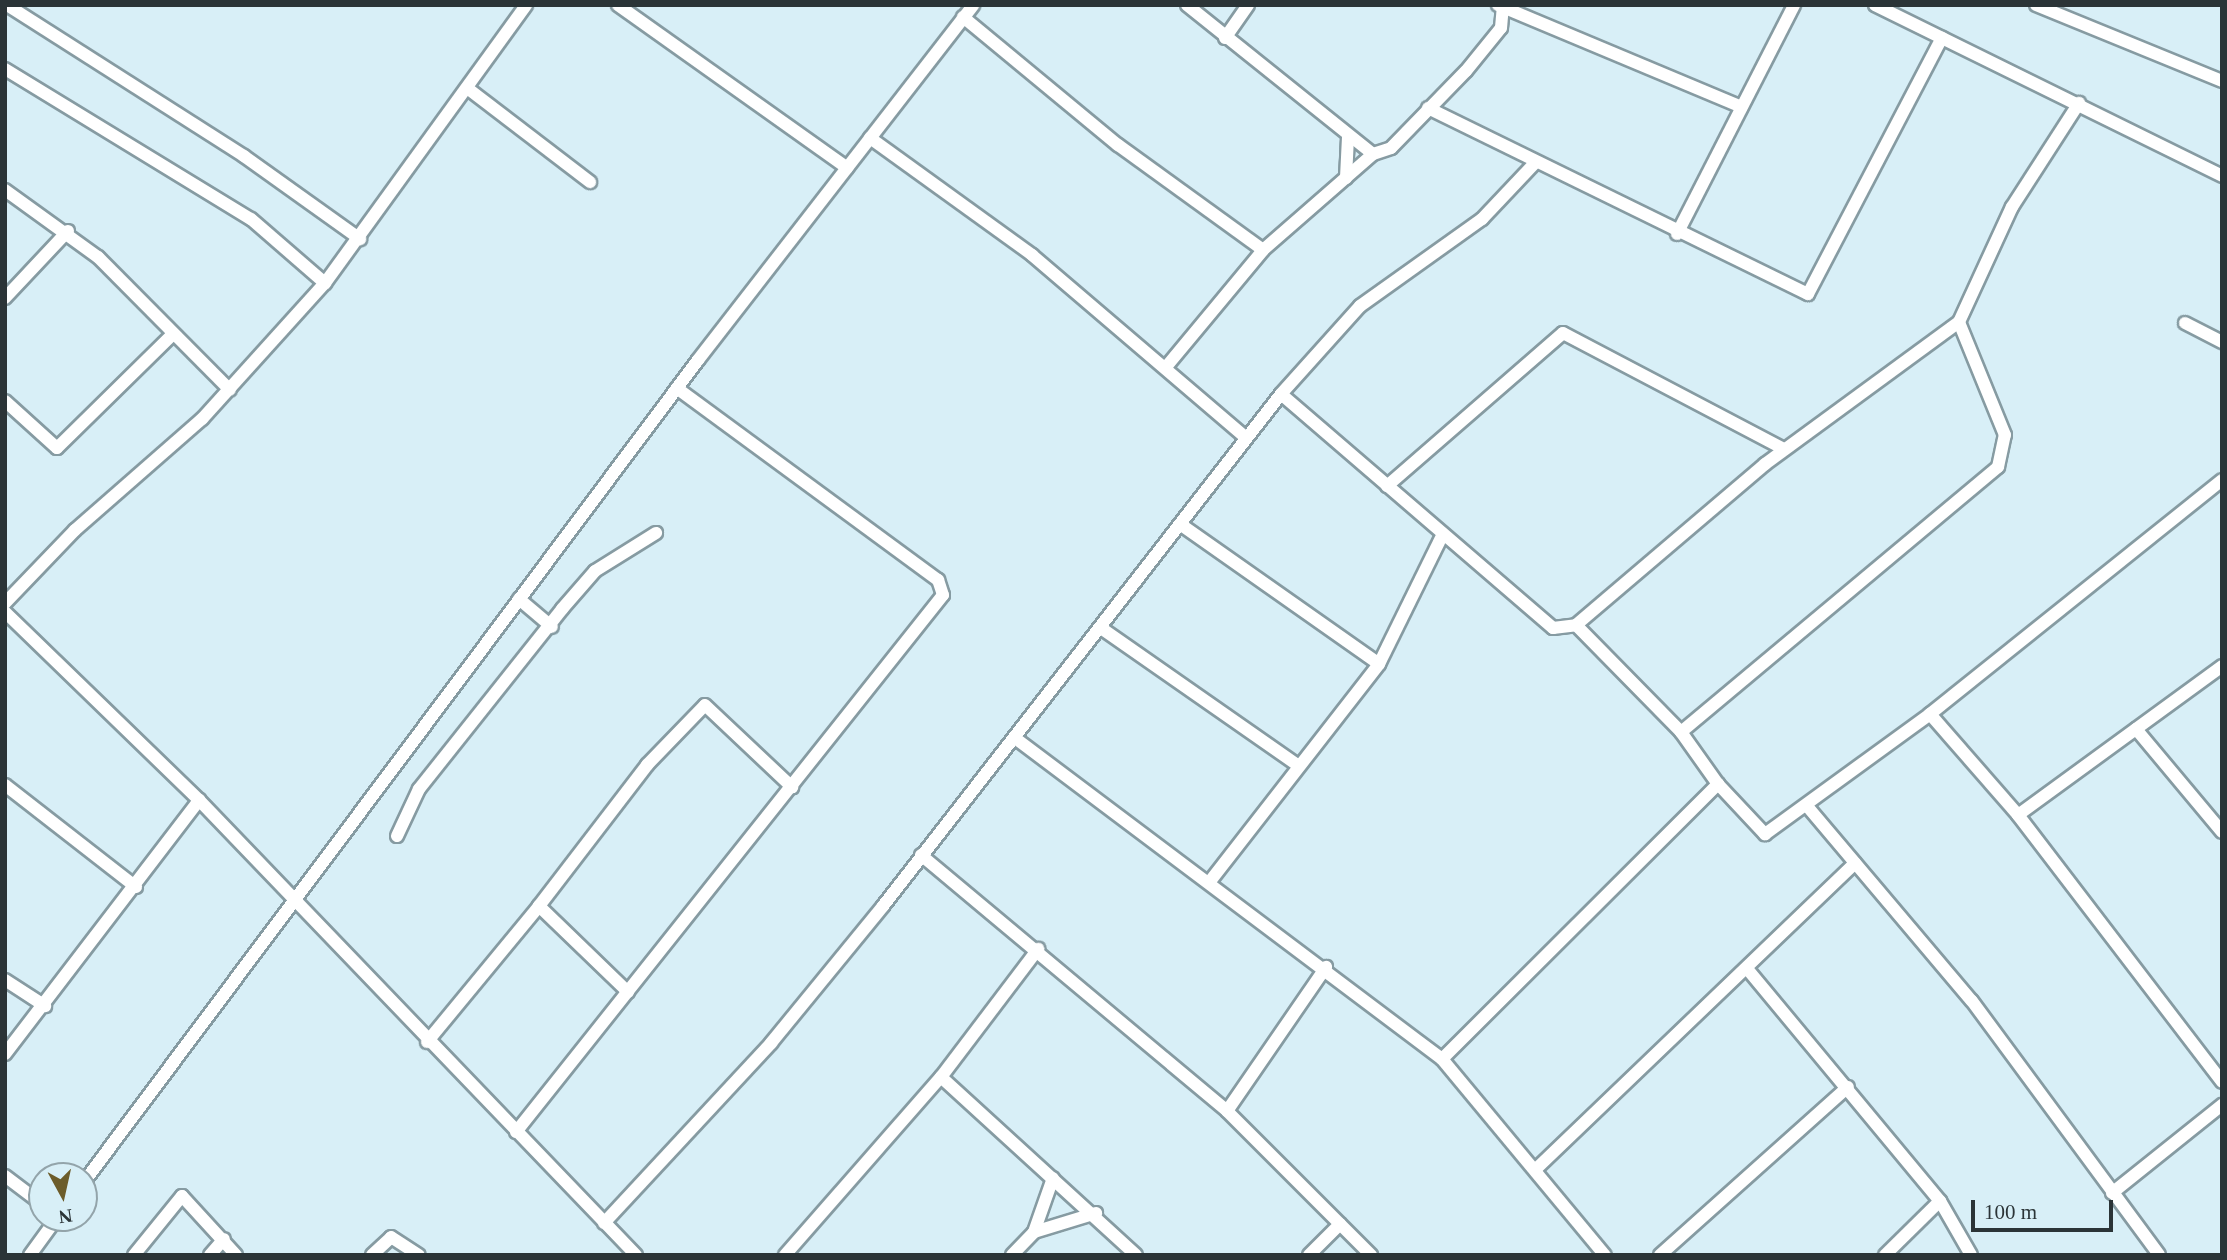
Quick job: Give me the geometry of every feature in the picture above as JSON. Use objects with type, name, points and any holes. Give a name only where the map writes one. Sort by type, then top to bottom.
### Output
[{"type":"street","points":[[7,5],[244,156],[360,239]]},
{"type":"street","points":[[5,603],[230,390],[325,283],[360,239],[526,5]]},
{"type":"street","points":[[618,5],[847,168]]},
{"type":"street","points":[[98,1163],[677,388],[972,5]]},
{"type":"street","points":[[1187,5],[1348,137],[1373,154]]},
{"type":"street","points":[[1225,38],[1248,5]]},
{"type":"street","points":[[1677,234],[1794,5]]},
{"type":"street","points":[[1875,5],[2079,103],[2222,176]]},
{"type":"street","points":[[2036,5],[2222,81]]},
{"type":"street","points":[[1166,367],[1263,250],[1373,154],[1391,148],[1501,28],[1500,6],[1742,107]]},
{"type":"street","points":[[963,17],[1118,145],[1263,250]]},
{"type":"street","points":[[1428,108],[1800,295],[1813,292],[1942,38]]},
{"type":"street","points":[[5,69],[251,219],[325,283]]},
{"type":"street","points":[[467,88],[590,182]]},
{"type":"street","points":[[1281,394],[1387,486],[1441,538],[1553,628],[1576,625],[1784,449],[1959,322],[2012,207],[2079,103]]},
{"type":"street","points":[[1346,178],[1348,137]]},
{"type":"street","points":[[870,138],[1032,255],[1243,435]]},
{"type":"street","points":[[604,1223],[771,1043],[1101,628],[1243,435],[1360,306],[1482,219],[1535,163]]},
{"type":"street","points":[[5,190],[68,231],[230,390]]},
{"type":"street","points":[[5,298],[68,231]]},
{"type":"street","points":[[1681,732],[1997,467],[2005,435],[1959,322]]},
{"type":"street","points":[[2185,323],[2222,342]]},
{"type":"street","points":[[1387,486],[1563,334],[1784,449]]},
{"type":"street","points":[[5,401],[57,448],[172,335]]},
{"type":"street","points":[[516,1132],[936,608],[943,587],[824,492],[677,388]]},
{"type":"street","points":[[1576,625],[1681,732],[1718,784],[1765,834],[1930,714],[2222,480]]},
{"type":"street","points":[[1180,524],[1379,664]]},
{"type":"street","points":[[397,836],[419,789],[595,571],[656,533]]},
{"type":"street","points":[[1211,880],[1379,664],[1441,538]]},
{"type":"street","points":[[519,599],[552,627]]},
{"type":"street","points":[[5,612],[199,800],[631,1253]]},
{"type":"street","points":[[1101,628],[1299,766]]},
{"type":"street","points":[[2018,816],[2222,666]]},
{"type":"street","points":[[427,1042],[539,906],[656,755],[705,705],[792,787]]},
{"type":"street","points":[[1930,714],[2018,816],[2222,1082]]},
{"type":"street","points":[[2136,729],[2222,832]]},
{"type":"street","points":[[1015,738],[1211,880],[1442,1059],[1605,1255]]},
{"type":"street","points":[[1442,1059],[1718,784]]},
{"type":"street","points":[[5,785],[136,887]]},
{"type":"street","points":[[5,1054],[136,887],[199,800]]},
{"type":"street","points":[[1807,806],[1972,1001],[2159,1255]]},
{"type":"street","points":[[922,855],[1038,949],[1227,1111],[1371,1255]]},
{"type":"street","points":[[1536,1169],[1749,971],[1855,863]]},
{"type":"street","points":[[539,906],[628,992]]},
{"type":"street","points":[[785,1255],[941,1077],[1038,949]]},
{"type":"street","points":[[1227,1111],[1326,967]]},
{"type":"street","points":[[1749,971],[1940,1201],[1972,1255]]},
{"type":"street","points":[[5,980],[45,1006]]},
{"type":"street","points":[[941,1077],[1096,1213],[1136,1255]]},
{"type":"street","points":[[1660,1255],[1848,1087]]},
{"type":"street","points":[[2112,1192],[2222,1105]]},
{"type":"street","points":[[5,1176],[28,1193]]},
{"type":"street","points":[[1012,1255],[1034,1232],[1053,1178]]},
{"type":"street","points":[[134,1255],[182,1196],[236,1255]]},
{"type":"street","points":[[1885,1255],[1940,1201]]},
{"type":"street","points":[[1034,1232],[1096,1213]]},
{"type":"street","points":[[1309,1255],[1340,1224]]},
{"type":"street","points":[[30,1255],[47,1232]]},
{"type":"street","points":[[372,1255],[391,1237],[419,1255]]},
{"type":"street","points":[[210,1255],[224,1239]]}]
